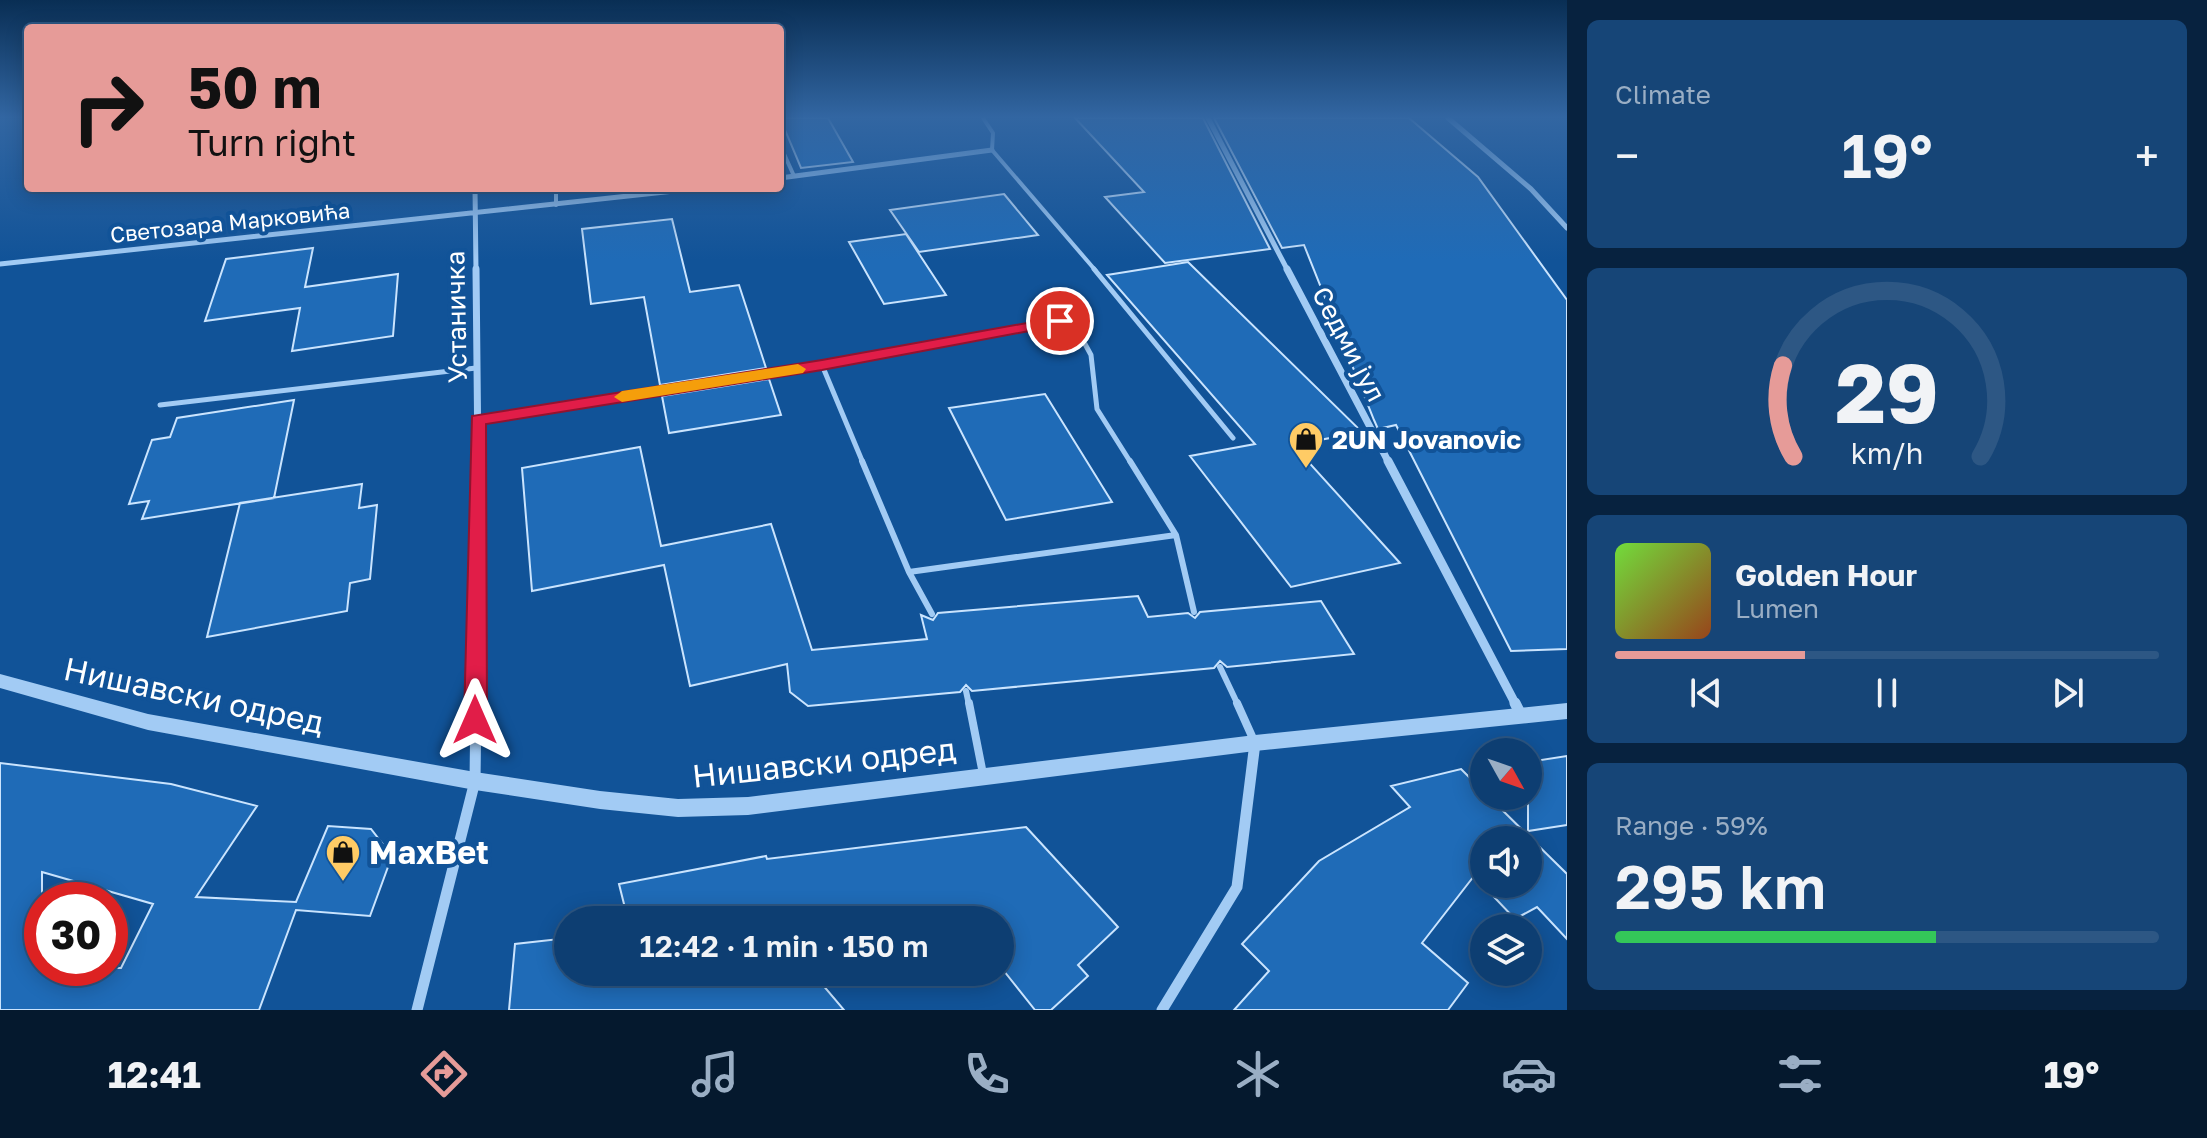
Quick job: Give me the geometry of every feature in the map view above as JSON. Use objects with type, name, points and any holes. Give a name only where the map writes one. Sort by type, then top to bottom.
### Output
[{"type":"street","points":[[784,177],[877,165]]},
{"type":"street","name":"Седми јул","points":[[1233,165],[1522,716]]},
{"type":"street","points":[[1503,165],[1531,189],[1567,228]]},
{"type":"street","name":"Устаничка","points":[[417,1010],[475,781],[478,420],[475,192]]},
{"type":"street","name":"Светозара Марковића","points":[[0,264],[556,205],[640,192]]},
{"type":"street","name":"Нишавски одред","points":[[0,681],[148,722],[475,781],[678,808],[748,806],[1255,743],[1567,711]]},
{"type":"street","points":[[1162,1010],[1237,887],[1255,743]]},
{"type":"lane","points":[[789,165],[794,176]]},
{"type":"lane","points":[[1006,165],[1233,438]]},
{"type":"lane","points":[[556,192],[556,205]]},
{"type":"lane","points":[[478,420],[822,365],[1060,321],[1085,344],[1091,355],[1097,409],[1176,535],[1194,612]]},
{"type":"lane","points":[[822,365],[909,572],[932,614]]},
{"type":"lane","points":[[160,405],[476,368]]},
{"type":"lane","points":[[909,572],[1176,535]]},
{"type":"lane","points":[[1220,667],[1255,743]]},
{"type":"lane","points":[[966,691],[984,775]]},
{"type":"building","points":[[1119,165],[1227,165],[1270,249],[1165,263],[1105,197],[1144,192]]},
{"type":"building","points":[[1239,165],[1464,165],[1478,177],[1567,300],[1567,649],[1511,651],[1396,425],[1378,429],[1304,245],[1282,248]]},
{"type":"building","points":[[1004,194],[1038,235],[919,252],[890,210]]},
{"type":"building","points":[[672,219],[690,292],[739,285],[766,368],[660,385],[644,297],[591,304],[582,229]]},
{"type":"building","points":[[906,234],[946,295],[884,304],[849,242]]},
{"type":"building","points":[[313,248],[305,287],[398,274],[393,336],[292,351],[300,308],[205,321],[226,259]]},
{"type":"building","points":[[1188,262],[1362,432],[1293,445],[1400,563],[1291,587],[1190,456],[1255,444],[1107,275]]},
{"type":"building","points":[[769,379],[781,415],[669,433],[662,396]]},
{"type":"building","points":[[1045,394],[1112,502],[1006,520],[949,408]]},
{"type":"building","points":[[294,400],[274,498],[142,519],[149,501],[129,504],[152,440],[170,437],[177,418]]},
{"type":"building","points":[[640,447],[661,546],[771,524],[812,650],[927,639],[921,615],[933,620],[938,613],[1138,596],[1148,617],[1188,613],[1195,618],[1200,612],[1321,601],[1354,654],[1227,667],[1220,661],[1214,668],[972,691],[966,685],[960,692],[808,706],[790,692],[787,664],[690,686],[664,565],[532,591],[522,468]]},
{"type":"building","points":[[362,484],[359,508],[377,505],[370,579],[350,583],[347,611],[207,637],[240,503]]},
{"type":"building","points":[[1567,756],[1567,825],[1542,829],[1542,826],[1528,826],[1528,810],[1542,810],[1542,760]]},
{"type":"building","points":[[0,763],[171,784],[257,806],[196,897],[296,902],[328,826],[371,829],[392,856],[370,916],[296,910],[259,1010],[0,1010]]},
{"type":"building","points":[[1461,769],[1470,778],[1470,810],[1502,810],[1518,826],[1470,826],[1470,881],[1422,943],[1468,983],[1448,1010],[1234,1010],[1269,971],[1242,944],[1319,861],[1410,807],[1391,786]]},
{"type":"building","points":[[1026,827],[1118,927],[1078,965],[1088,976],[1051,1010],[1035,1010],[1014,984],[1014,906],[624,906],[619,884],[766,856],[767,859]]},
{"type":"building","points":[[1542,849],[1567,874],[1567,939],[1537,907],[1524,914],[1510,914],[1495,898],[1542,898]]},
{"type":"building","points":[[554,940],[554,986],[824,986],[844,1010],[509,1010],[515,944]]},
{"type":"slow traffic","points":[[622,397],[798,369]]},
{"type":"place","name":"2UN Jovanovic","points":[[1306,470]]},
{"type":"place","name":"MaxBet","points":[[343,883]]},
{"type":"route","points":[[475,720],[478,420],[822,365],[1060,321]]}]
